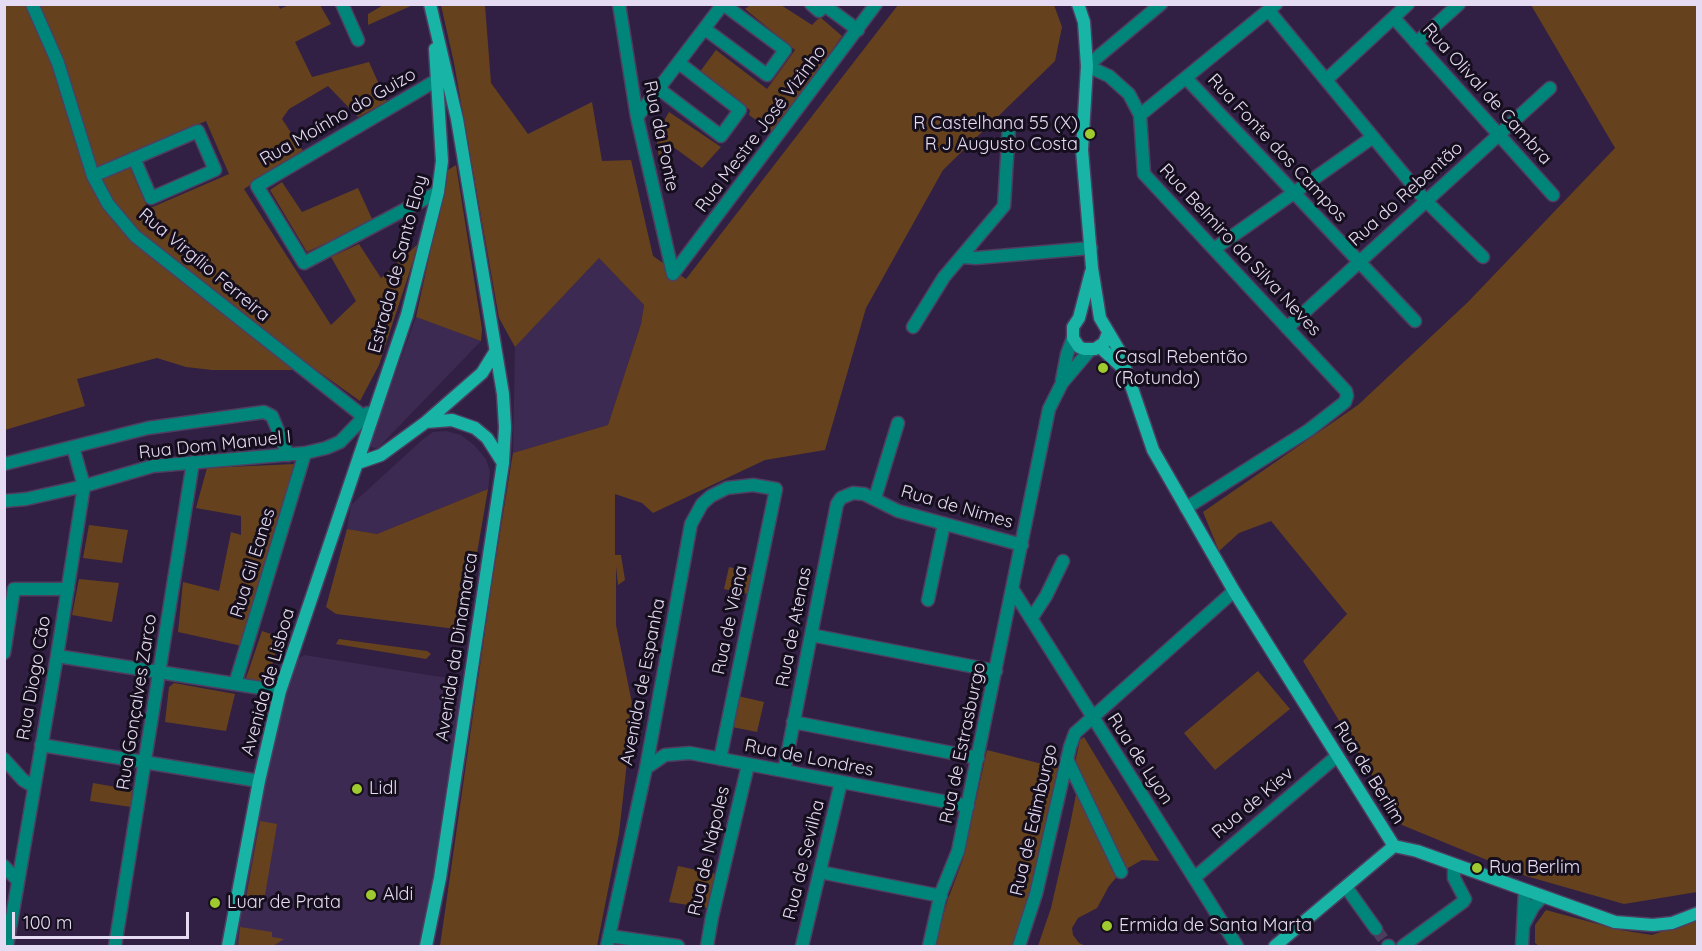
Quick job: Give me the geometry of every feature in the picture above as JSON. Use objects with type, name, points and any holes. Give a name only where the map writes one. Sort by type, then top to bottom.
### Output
[{"type":"main road","name":"Estrada de Santo Eloy","points":[[430,4],[457,119],[495,352]]},
{"type":"main road","points":[[1078,4],[1084,22],[1087,66],[1082,150],[1092,268],[1100,318]]},
{"type":"main road","name":"Estrada de Santo Eloy","points":[[368,434],[407,315],[438,192],[442,160],[434,27]]},
{"type":"main road","points":[[1092,268],[1079,318],[1073,327],[1073,338],[1079,347],[1095,349],[1125,370]]},
{"type":"main road","points":[[1079,318],[1090,315],[1104,322],[1108,333],[1107,338],[1095,349]]},
{"type":"main road","name":"Rua de Berlim","points":[[1108,333],[1119,350],[1153,450],[1234,591],[1394,846],[1416,851],[1615,922],[1635,925],[1672,923],[1698,914]]},
{"type":"main road","points":[[358,463],[381,455],[426,422],[482,373],[495,352]]},
{"type":"main road","name":"Avenida da Dinamarca","points":[[426,946],[440,878],[504,463],[503,394],[495,352]]},
{"type":"main road","points":[[426,422],[452,420],[475,428],[487,438],[504,463]]},
{"type":"main road","name":"Avenida de Lisboa","points":[[228,946],[259,781],[280,691],[368,434]]},
{"type":"main road","points":[[1275,946],[1394,846]]},
{"type":"street","name":"Rua Virgílio Ferreira","points":[[32,4],[58,63],[93,176],[108,204],[135,236],[364,417]]},
{"type":"street","points":[[342,4],[358,40]]},
{"type":"street","name":"Rua da Ponte","points":[[619,4],[637,117],[674,274]]},
{"type":"street","points":[[637,117],[723,4],[785,50],[767,75],[705,29]]},
{"type":"street","points":[[811,4],[819,11],[824,5],[858,30]]},
{"type":"street","name":"Rua Mestre José Vizinho","points":[[674,274],[876,4]]},
{"type":"street","points":[[1087,66],[1161,4]]},
{"type":"street","points":[[1326,80],[1408,4]]},
{"type":"street","points":[[1416,43],[1459,4]]},
{"type":"street","points":[[1140,115],[1273,8],[1326,80],[1425,200],[1483,257]]},
{"type":"street","name":"Rua Olival de Cambra","points":[[1394,18],[1553,195]]},
{"type":"street","points":[[659,89],[721,136],[740,110],[679,63]]},
{"type":"street","name":"Rua Belmiro da Silva Neves","points":[[1087,66],[1109,76],[1129,94],[1140,115],[1144,174],[1346,391],[1345,402],[1309,430],[1186,508]]},
{"type":"street","name":"Rua Fonte dos Campos","points":[[1186,78],[1415,321]]},
{"type":"street","name":"Rua Moínho do Guizo","points":[[437,80],[257,186],[304,263],[438,192]]},
{"type":"street","name":"Rua do Rebentão","points":[[1287,328],[1550,88]]},
{"type":"street","points":[[913,327],[944,277],[1005,206],[1009,126]]},
{"type":"street","points":[[93,176],[134,158],[198,131],[215,170],[151,198],[134,158]]},
{"type":"street","points":[[1214,249],[1373,137]]},
{"type":"street","points":[[963,257],[976,258],[1091,248]]},
{"type":"street","points":[[1062,383],[1067,354],[1073,338]]},
{"type":"street","points":[[1062,383],[1071,369],[1095,349]]},
{"type":"street","name":"Rua de Estrasburgo","points":[[929,946],[940,896],[958,851],[1049,409],[1062,383]]},
{"type":"street","name":"Rua Dom Manuel I","points":[[4,501],[84,486],[153,466],[305,453],[326,448],[340,442],[378,402]]},
{"type":"street","points":[[4,464],[148,428],[264,412],[272,416],[288,454]]},
{"type":"street","points":[[875,498],[898,423]]},
{"type":"street","points":[[73,447],[84,486]]},
{"type":"street","name":"Rua Gil Eanes","points":[[235,684],[305,453]]},
{"type":"street","name":"Rua Gonçalves Zarco","points":[[115,946],[193,462]]},
{"type":"street","name":"Avenida de Espanha","points":[[608,941],[646,768],[691,525],[702,504],[711,496],[727,488],[753,485],[776,489]]},
{"type":"street","name":"Rua Diogo Cão","points":[[7,946],[84,486]]},
{"type":"street","name":"Rua de Viena","points":[[720,759],[776,489]]},
{"type":"street","name":"Rua de Nimes","points":[[848,495],[861,493],[898,511],[1022,545]]},
{"type":"street","name":"Rua de Atenas","points":[[784,771],[837,504],[848,495]]},
{"type":"street","points":[[928,600],[944,524]]},
{"type":"street","points":[[1031,619],[1046,596],[1063,561]]},
{"type":"street","points":[[4,653],[9,589],[68,588]]},
{"type":"street","name":"Rua de Lyon","points":[[1013,590],[1237,946]]},
{"type":"street","name":"Rua de Edimburgo","points":[[1020,946],[1036,894],[1075,733],[1234,591]]},
{"type":"street","points":[[811,635],[996,671]]},
{"type":"street","points":[[57,656],[280,691]]},
{"type":"street","points":[[793,722],[978,758]]},
{"type":"street","points":[[41,745],[259,781]]},
{"type":"street","name":"Rua de Londres","points":[[646,768],[657,759],[670,754],[690,753],[968,806]]},
{"type":"street","name":"Rua de Kiev","points":[[1194,878],[1337,756]]},
{"type":"street","points":[[4,759],[23,780],[33,786]]},
{"type":"street","points":[[1067,759],[1121,872]]},
{"type":"street","name":"Rua de Nápoles","points":[[707,946],[748,765]]},
{"type":"street","name":"Rua de Sevilha","points":[[802,946],[841,782]]},
{"type":"street","points":[[1403,946],[1465,899],[1454,878],[1454,865]]},
{"type":"street","points":[[4,866],[18,881]]},
{"type":"street","points":[[820,872],[940,896]]},
{"type":"street","points":[[1346,887],[1376,929]]},
{"type":"street","points":[[1523,945],[1525,891]]},
{"type":"street","points":[[1524,925],[1533,907],[1542,897]]},
{"type":"street","points":[[608,941],[678,946]]},
{"type":"shaded area","points":[[278,4],[280,9],[289,5],[320,5],[331,24],[295,42],[312,77],[369,62],[387,102],[358,117],[328,86],[289,109],[282,119],[303,151],[244,189],[331,325],[356,301],[331,257],[359,244],[381,278],[419,243],[379,365],[360,401],[301,359],[292,370],[212,370],[186,367],[157,358],[77,379],[85,406],[5,430],[5,5]],"holes":[[[206,121],[229,174],[148,209],[125,156]]]},
{"type":"shaded area","points":[[385,4],[413,5],[368,25],[368,14]]},
{"type":"shaded area","points":[[441,5],[485,5],[491,83],[528,134],[592,102],[602,161],[631,160],[653,256],[686,279],[898,5],[1054,5],[1062,27],[1055,61],[943,170],[866,308],[825,450],[765,460],[653,513],[642,503],[615,494],[615,555],[621,555],[625,580],[618,585],[616,566],[616,625],[633,708],[619,834],[597,946],[440,946],[492,582],[513,453],[608,425],[641,324],[644,305],[599,258],[515,347],[499,318],[454,63]]},
{"type":"shaded area","points":[[750,5],[781,5],[812,25],[820,17],[842,36],[774,133],[749,115],[750,110],[699,73],[716,50],[767,89],[795,50],[745,9]]},
{"type":"shaded area","points":[[1531,5],[1697,5],[1697,892],[1624,904],[1526,876],[1402,825],[1303,661],[1347,614],[1271,521],[1239,533],[1219,551],[1203,512],[1358,405],[1468,302],[1615,148]]},
{"type":"shaded area","points":[[669,112],[721,147],[702,168],[672,146],[659,158],[656,135]]},
{"type":"shaded area","points":[[456,165],[482,329],[481,341],[416,317],[448,170]]},
{"type":"shaded area","points":[[282,182],[302,212],[358,188],[373,221],[307,252],[270,190]]},
{"type":"shaded area","points":[[599,258],[644,305],[641,324],[608,425],[513,453],[515,347]]},
{"type":"shaded area","points":[[416,317],[481,341],[377,449],[369,446]]},
{"type":"shaded area","points":[[446,431],[461,435],[486,459],[490,472],[488,489],[377,534],[347,529],[351,505],[421,441],[433,432]]},
{"type":"shaded area","points":[[295,464],[242,646],[178,632],[183,582],[219,591],[231,532],[241,535],[241,516],[196,508],[207,468]]},
{"type":"shaded area","points":[[488,489],[465,623],[456,629],[336,614],[326,607],[347,529],[377,534]]},
{"type":"shaded area","points":[[89,525],[128,530],[122,563],[83,558]]},
{"type":"shaded area","points":[[729,567],[752,575],[748,594],[724,589]]},
{"type":"shaded area","points":[[79,579],[119,583],[112,622],[72,615]]},
{"type":"shaded area","points":[[262,631],[280,637],[267,683],[246,678]]},
{"type":"shaded area","points":[[339,639],[427,651],[431,654],[426,659],[336,644]]},
{"type":"shaded area","points":[[304,655],[453,679],[459,683],[462,695],[439,855],[421,946],[236,946],[235,944],[257,817],[281,716],[296,660]]},
{"type":"shaded area","points":[[1258,671],[1290,709],[1215,770],[1184,733]]},
{"type":"shaded area","points":[[174,683],[235,694],[226,731],[165,722],[169,687]]},
{"type":"shaded area","points":[[738,696],[764,702],[757,732],[732,727]]},
{"type":"shaded area","points":[[1084,737],[1159,861],[1142,860],[1121,872],[1109,886],[1097,908],[1078,918],[1072,928],[1073,935],[1079,943],[1086,946],[1038,946],[1051,908],[1070,825],[1078,784],[1073,772],[1080,740]]},
{"type":"shaded area","points":[[987,750],[1058,768],[1029,902],[1013,946],[935,946],[947,902],[963,859]]},
{"type":"shaded area","points":[[93,783],[133,790],[131,807],[90,801]]},
{"type":"shaded area","points":[[260,821],[277,824],[264,901],[246,898]]},
{"type":"shaded area","points":[[678,866],[716,874],[707,908],[669,902]]},
{"type":"shaded area","points":[[1546,910],[1620,930],[1652,935],[1697,919],[1697,946],[1539,946],[1535,943],[1535,925]]},
{"type":"shaded area","points":[[240,927],[272,932],[272,937],[284,939],[273,946],[238,946]]},
{"type":"tunnel","points":[[1376,929],[1388,946]]},
{"type":"place","name":"R Castelhana 55 (X) R J Augusto Costa","points":[[1090,134]]},
{"type":"place","name":"Casal Rebentão (Rotunda)","points":[[1103,368]]},
{"type":"place","name":"Lidl","points":[[357,789]]},
{"type":"place","name":"Rua Berlim","points":[[1477,868]]},
{"type":"place","name":"Aldi","points":[[371,895]]},
{"type":"place","name":"Luar de Prata","points":[[215,903]]},
{"type":"place","name":"Ermida de Santa Marta","points":[[1107,926]]}]
